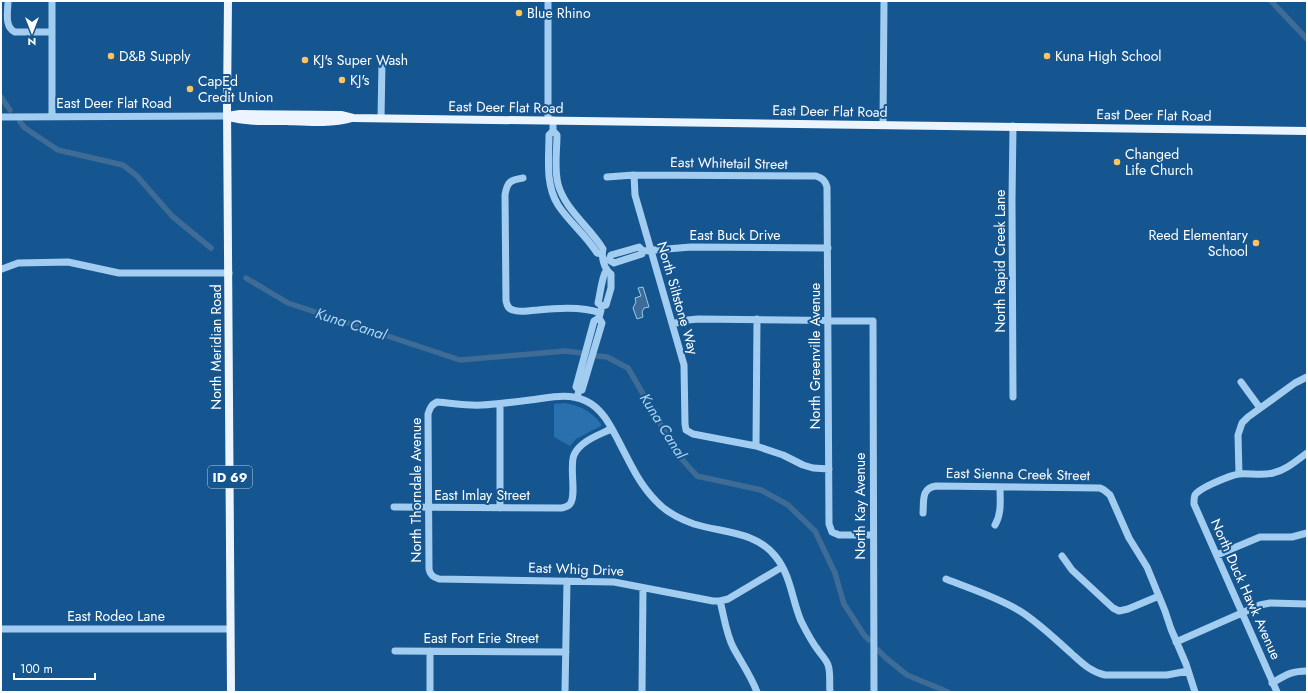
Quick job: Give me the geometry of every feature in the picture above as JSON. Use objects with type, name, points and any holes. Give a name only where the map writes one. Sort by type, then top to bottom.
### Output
[{"type":"main road","name":"North Meridian Road","points":[[228,1],[227,116],[231,692]]},
{"type":"main road","name":"East Deer Flat Road","points":[[227,116],[240,114],[341,116],[352,118],[884,124],[1307,131]]},
{"type":"street","points":[[8,1],[8,24],[10,30],[14,32],[52,32]]},
{"type":"street","points":[[52,1],[52,116]]},
{"type":"street","points":[[548,1],[551,120],[553,131],[549,135],[550,185],[553,194],[563,211],[597,253],[605,259],[606,272],[603,275],[598,303],[600,312],[594,321],[576,388],[580,390],[577,398]]},
{"type":"street","points":[[884,1],[884,124]]},
{"type":"street","points":[[381,118],[382,63]]},
{"type":"street","name":"East Deer Flat Road","points":[[1,117],[227,116]]},
{"type":"street","name":"North Rapid Creek Lane","points":[[1013,126],[1013,397]]},
{"type":"street","name":"East Whitetail Street","points":[[607,177],[634,175],[816,176],[824,180]]},
{"type":"street","name":"North Siltstone Way","points":[[634,175],[635,196],[647,250],[684,365],[686,430],[693,434],[756,446]]},
{"type":"street","points":[[523,178],[514,179],[509,183],[506,188],[505,195],[506,301],[509,309],[518,312],[547,309],[584,309],[600,312]]},
{"type":"street","name":"North Greenville Avenue","points":[[824,180],[827,187],[828,248],[829,524],[832,532],[839,535],[873,535]]},
{"type":"street","name":"East Buck Drive","points":[[605,259],[614,263],[642,254],[647,250],[691,247],[828,248]]},
{"type":"street","points":[[2,269],[18,263],[68,262],[119,273],[229,273]]},
{"type":"street","points":[[672,324],[693,319],[828,320]]},
{"type":"street","points":[[757,319],[756,446],[783,455],[808,467],[829,469]]},
{"type":"street","name":"North Kay Avenue","points":[[828,320],[873,321],[874,692]]},
{"type":"street","points":[[1307,377],[1295,383],[1248,416],[1242,423],[1238,435],[1239,474],[1262,474],[1279,471],[1289,467],[1307,454]]},
{"type":"street","points":[[1241,382],[1260,408]]},
{"type":"street","points":[[500,508],[500,404],[560,396],[586,400],[596,406],[606,418],[639,479],[657,502],[674,515],[694,524],[739,533],[754,539],[768,548],[776,557],[788,578],[797,612],[802,624],[810,639],[826,661],[828,666],[830,692]]},
{"type":"street","name":"North Thorndale Avenue","points":[[432,575],[429,569],[428,414],[432,404],[437,402],[465,405],[500,404]]},
{"type":"street","name":"East Imlay Street","points":[[394,506],[562,508],[570,505],[573,498],[572,463],[574,455],[585,442],[612,429]]},
{"type":"street","name":"North Duck Hawk Avenue","points":[[1239,474],[1230,476],[1198,491],[1194,496],[1194,504],[1277,692]]},
{"type":"street","name":"East Sienna Creek Street","points":[[923,513],[925,492],[936,486],[1100,488],[1108,492],[1110,495],[1129,538],[1147,567],[1159,596]]},
{"type":"street","points":[[995,525],[999,518],[1000,487]]},
{"type":"street","points":[[1217,555],[1260,537],[1292,537],[1307,533]]},
{"type":"street","points":[[1062,556],[1072,570],[1119,612],[1159,596],[1195,692]]},
{"type":"street","points":[[757,692],[732,645],[720,601],[728,599],[782,567]]},
{"type":"street","name":"East Whig Drive","points":[[432,575],[439,579],[614,582],[713,601],[720,601]]},
{"type":"street","points":[[946,579],[1004,603],[1019,611],[1033,620],[1086,666],[1098,674],[1167,675],[1188,671]]},
{"type":"street","points":[[565,692],[567,581]]},
{"type":"street","points":[[642,692],[643,588]]},
{"type":"street","points":[[1176,642],[1260,605],[1270,603],[1307,604]]},
{"type":"street","name":"East Rodeo Lane","points":[[1,629],[230,629]]},
{"type":"street","name":"East Fort Erie Street","points":[[396,651],[566,652]]},
{"type":"street","points":[[430,651],[430,692]]},
{"type":"street","points":[[1272,683],[1288,673],[1307,671]]},
{"type":"shaded area","points":[[643,287],[649,307],[644,308],[642,312],[643,317],[637,319],[633,308],[636,302],[635,298],[641,296],[638,288]]},
{"type":"shaded area","points":[[565,403],[585,410],[601,424],[601,426],[576,439],[570,446],[554,437],[554,404]]},
{"type":"waterway","points":[[1271,1],[1307,39]]},
{"type":"waterway","name":"Kuna Canal","points":[[1,97],[10,110]]},
{"type":"waterway","name":"Kuna Canal","points":[[20,122],[25,128],[58,150],[123,165],[137,176],[172,216],[211,248]]},
{"type":"waterway","name":"Kuna Canal","points":[[246,278],[288,303],[460,360],[565,351],[581,353]]},
{"type":"waterway","name":"Kuna Canal","points":[[597,356],[607,357],[628,368],[679,456],[697,476],[761,490],[788,505],[815,531],[835,573],[844,604],[864,635],[869,640]]},
{"type":"waterway","name":"Kuna Canal","points":[[878,650],[907,675],[948,692]]},
{"type":"place","name":"Blue Rhino","points":[[519,13]]},
{"type":"place","name":"D&B Supply","points":[[111,56]]},
{"type":"place","name":"Kuna High School","points":[[1047,56]]},
{"type":"place","name":"KJ's Super Wash","points":[[305,60]]},
{"type":"place","name":"KJ's","points":[[342,80]]},
{"type":"place","name":"CapEd Credit Union","points":[[190,89]]},
{"type":"place","name":"Changed Life Church","points":[[1117,162]]},
{"type":"place","name":"Reed Elementary School","points":[[1256,243]]}]
